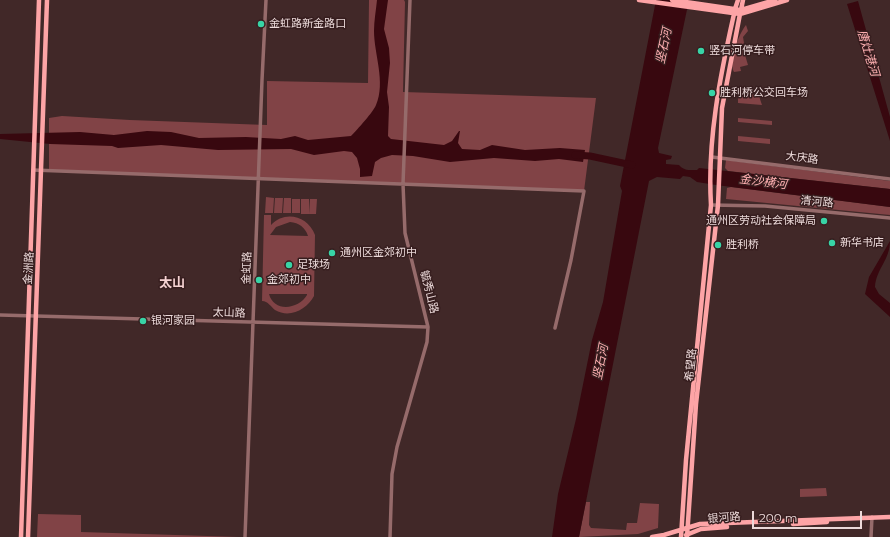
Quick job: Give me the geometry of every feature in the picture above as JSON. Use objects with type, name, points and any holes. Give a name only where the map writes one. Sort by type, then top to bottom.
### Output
[{"type":"main road","name":"金洲路","points":[[20,537],[39,0]]},
{"type":"main road","name":"金洲路","points":[[28,537],[47,0]]},
{"type":"main road","points":[[639,0],[698,6]]},
{"type":"main road","points":[[672,0],[734,12],[741,12],[787,0]]},
{"type":"main road","points":[[712,156],[719,88],[734,12],[738,0]]},
{"type":"main road","points":[[720,158],[724,89],[743,0]]},
{"type":"main road","points":[[741,12],[775,0]]},
{"type":"main road","name":"希望路","points":[[681,537],[687,452],[711,205],[712,156]]},
{"type":"main road","name":"希望路","points":[[687,536],[696,404],[718,205],[720,158]]},
{"type":"main road","name":"银河路","points":[[681,537],[687,536],[701,529],[716,527],[890,518]]},
{"type":"main road","name":"银河路","points":[[652,537],[700,524],[872,519]]},
{"type":"street","name":"金虹路","points":[[245,537],[266,0]]},
{"type":"street","name":"毓秀山路","points":[[390,537],[393,467],[397,447],[427,342],[428,327],[405,233],[403,184],[406,141],[410,0]]},
{"type":"street","name":"大庆路","points":[[712,156],[890,179]]},
{"type":"street","points":[[33,170],[584,191],[571,260],[555,328]]},
{"type":"street","name":"清河路","points":[[711,205],[765,206],[890,218]]},
{"type":"street","name":"太山路","points":[[0,315],[428,327]]},
{"type":"street","points":[[871,537],[872,519]]},
{"type":"shaded area","points":[[369,0],[404,0],[405,2],[403,92],[596,98],[584,191],[49,171],[49,118],[62,116],[267,125],[267,81],[368,83]]},
{"type":"shaded area","points":[[746,25],[748,31],[743,37],[744,43],[742,45],[748,65],[740,67],[741,71],[734,72],[732,62],[733,55],[740,34]]},
{"type":"shaded area","points":[[758,93],[762,105],[738,103],[738,98]]},
{"type":"shaded area","points":[[738,118],[772,121],[772,125],[738,122]]},
{"type":"shaded area","points":[[738,136],[770,139],[770,144],[738,141]]},
{"type":"shaded area","points":[[726,160],[890,181],[890,189],[728,171],[725,168]]},
{"type":"shaded area","points":[[731,187],[890,207],[890,215],[726,199],[727,188]]},
{"type":"shaded area","points":[[266,197],[274,198],[273,213],[265,213]]},
{"type":"shaded area","points":[[275,198],[283,198],[282,213],[274,213]]},
{"type":"shaded area","points":[[284,198],[291,198],[291,213],[283,213]]},
{"type":"shaded area","points":[[292,199],[300,199],[300,213],[292,213]]},
{"type":"shaded area","points":[[301,199],[309,199],[309,214],[301,214]]},
{"type":"shaded area","points":[[310,199],[317,199],[316,214],[309,214]]},
{"type":"shaded area","points":[[264,215],[271,215],[271,225],[277,220],[283,218],[296,217],[307,223],[312,228],[315,235],[314,296],[303,309],[292,313],[281,313],[266,302],[262,301]],"holes":[[[290,222],[301,226],[308,236],[270,235],[276,227]],[[269,294],[307,294],[307,295],[303,300],[293,306],[287,307],[276,304]]]},
{"type":"shaded area","points":[[826,488],[827,496],[800,497],[800,489]]},
{"type":"shaded area","points":[[586,502],[590,502],[589,525],[591,528],[626,530],[627,523],[637,523],[640,503],[659,504],[658,528],[638,534],[579,537]]},
{"type":"shaded area","points":[[38,514],[81,515],[81,532],[239,537],[37,537]]},
{"type":"water","points":[[377,0],[388,0],[384,29],[389,48],[390,63],[387,92],[389,107],[388,136],[391,139],[444,145],[452,141],[460,131],[458,143],[462,149],[480,150],[492,145],[525,150],[560,148],[585,150],[583,162],[559,159],[535,161],[494,158],[450,162],[413,156],[392,155],[381,158],[375,162],[372,176],[360,177],[360,169],[357,158],[352,152],[344,151],[314,155],[291,149],[218,150],[161,145],[118,148],[112,146],[50,144],[0,139],[0,134],[80,132],[114,135],[147,131],[171,132],[199,138],[246,137],[281,139],[295,136],[308,140],[351,136],[372,112],[379,96],[380,78],[374,40]]},
{"type":"water","points":[[656,0],[689,0],[658,148],[659,153],[672,156],[671,159],[666,160],[666,164],[679,165],[687,170],[697,170],[699,168],[890,189],[890,207],[716,185],[697,182],[690,177],[683,176],[680,179],[657,177],[649,181],[579,537],[552,537],[558,494],[576,419],[592,340],[603,302],[622,191],[620,186]]},
{"type":"water","name":"唐灶港河","points":[[858,1],[890,117],[890,141],[847,4]]},
{"type":"water","points":[[890,241],[888,254],[878,275],[875,287],[879,294],[890,303],[890,317],[865,294],[869,277]]},
{"type":"waterway","points":[[575,155],[590,156],[632,165]]},
{"type":"place","name":"金虹路新金路口","points":[[261,24]]},
{"type":"place","name":"竖石河停车带","points":[[701,51]]},
{"type":"place","name":"胜利桥公交回车场","points":[[712,93]]},
{"type":"place","name":"通州区劳动社会保障局","points":[[824,221]]},
{"type":"place","name":"新华书店","points":[[832,243]]},
{"type":"place","name":"胜利桥","points":[[718,245]]},
{"type":"place","name":"通州区金郊初中","points":[[332,253]]},
{"type":"place","name":"足球场","points":[[289,265]]},
{"type":"place","name":"金郊初中","points":[[259,280]]},
{"type":"place","name":"银河家园","points":[[143,321]]},
{"type":"district","name":"太山","points":[[172,283]]},
{"type":"water label","name":"竖石河","points":[[664,46]]},
{"type":"water label","name":"金沙横河","points":[[763,182]]},
{"type":"water label","name":"竖石河","points":[[601,362]]}]
